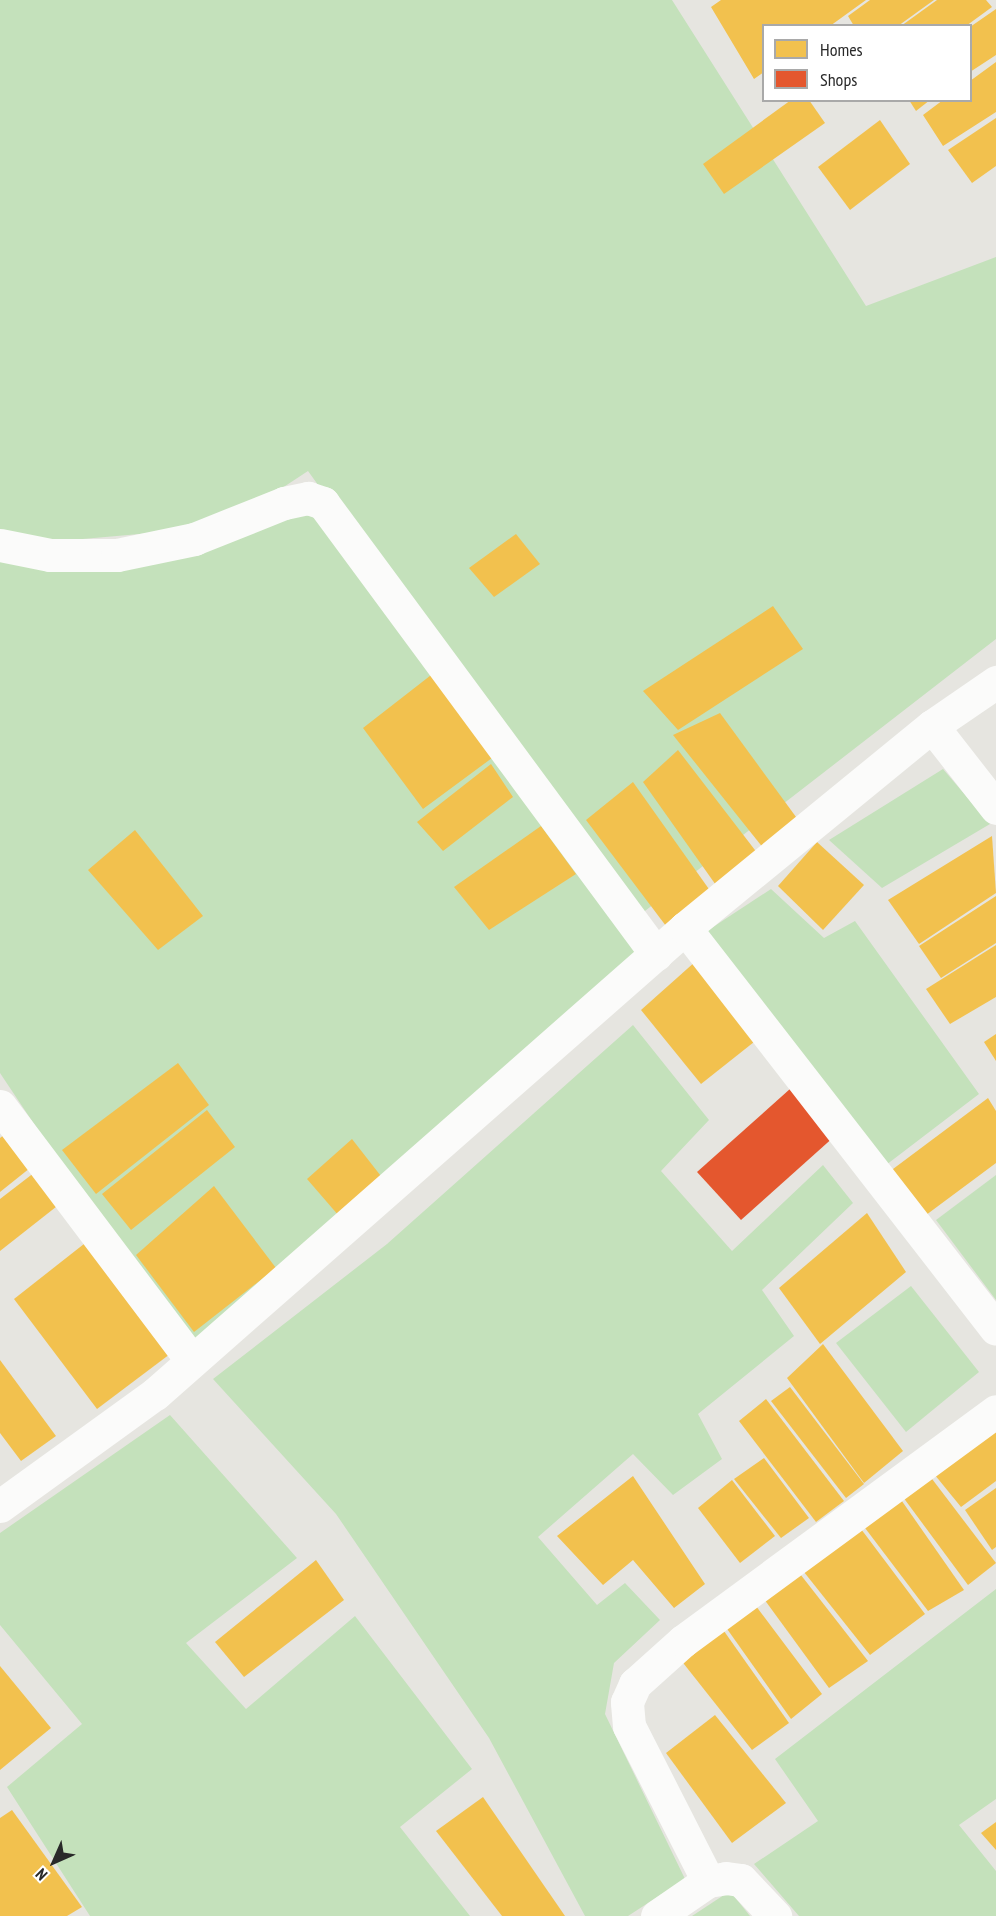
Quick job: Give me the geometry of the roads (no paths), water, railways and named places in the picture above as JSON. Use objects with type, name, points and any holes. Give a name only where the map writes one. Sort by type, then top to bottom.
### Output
[{"type":"street","points":[[0,545],[50,555],[117,555],[194,539],[284,503],[308,498],[323,503],[656,954]]},
{"type":"street","points":[[0,1506],[192,1361],[686,928],[932,726],[996,682]]},
{"type":"street","points":[[932,726],[996,808]]},
{"type":"street","points":[[686,928],[996,1329]]},
{"type":"street","points":[[0,1106],[192,1361]]},
{"type":"street","points":[[708,1881],[629,1726],[627,1702],[635,1684],[683,1641],[996,1411]]},
{"type":"street","points":[[657,1916],[708,1881],[741,1881],[775,1916]]}]
